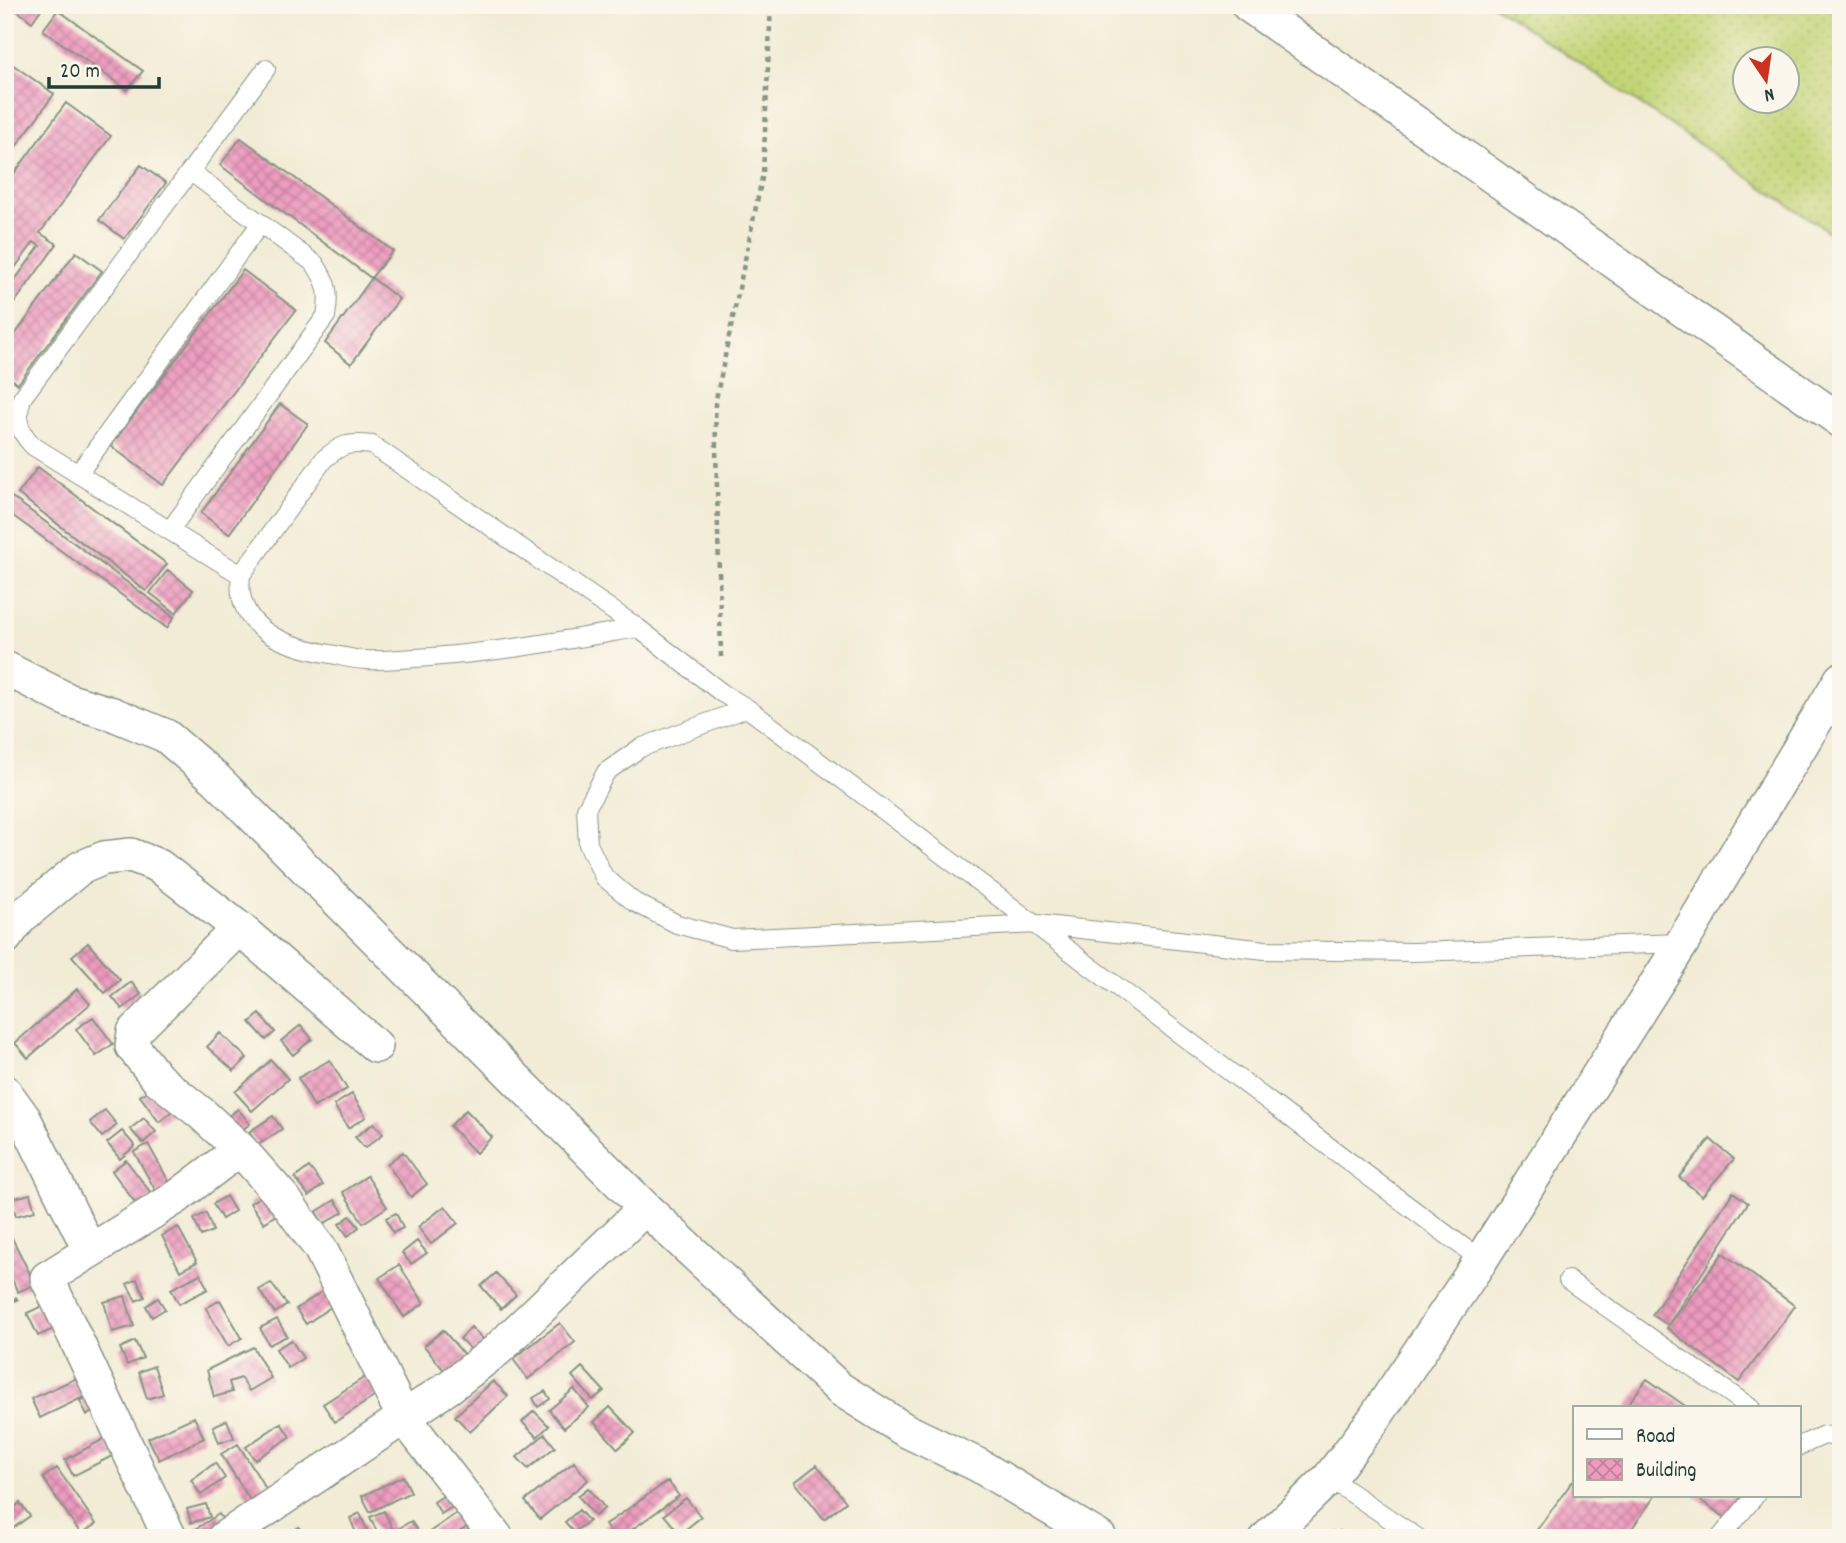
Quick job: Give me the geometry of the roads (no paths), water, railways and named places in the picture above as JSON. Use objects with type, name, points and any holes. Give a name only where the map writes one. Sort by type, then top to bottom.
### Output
[{"type":"street","points":[[1248,5],[1841,421]]},
{"type":"street","points":[[5,668],[70,701],[113,714],[166,736],[216,779],[645,1208],[840,1389],[905,1430],[978,1465],[1100,1538]]},
{"type":"street","points":[[1267,1538],[1329,1478],[1371,1422],[1481,1260],[1682,943],[1841,678]]},
{"type":"street","points":[[5,938],[21,917],[80,868],[104,858],[131,855],[159,866],[239,928],[376,1046]]},
{"type":"street","points":[[239,928],[134,1032],[131,1039],[136,1053],[158,1079],[240,1149],[285,1200],[320,1248],[403,1416],[497,1538]]},
{"type":"street","points":[[5,1093],[24,1118],[90,1251]]},
{"type":"street","points":[[170,1538],[47,1278],[177,1197],[240,1149]]},
{"type":"street","points":[[224,1538],[449,1387],[497,1350],[645,1208]]},
{"type":"lane","points":[[242,575],[33,446],[21,433],[18,415],[22,398],[266,69]]},
{"type":"lane","points":[[170,530],[326,316],[330,297],[324,278],[315,264],[191,172]]},
{"type":"lane","points":[[78,474],[261,223]]},
{"type":"lane","points":[[638,628],[531,646],[445,656],[365,660],[310,650],[265,632],[245,607],[239,590],[242,575],[324,459],[340,446],[354,442],[372,444],[638,628],[722,693],[747,708],[1481,1260]]},
{"type":"lane","points":[[747,708],[640,748],[606,772],[586,809],[588,844],[604,877],[634,902],[677,924],[732,939],[1037,924],[1265,950],[1413,952],[1682,943]]},
{"type":"lane","points":[[1568,1280],[1748,1406]]},
{"type":"lane","points":[[1800,1444],[1824,1435],[1841,1438]]},
{"type":"lane","points":[[1329,1478],[1418,1538]]},
{"type":"lane","points":[[1720,1538],[1753,1498]]}]
